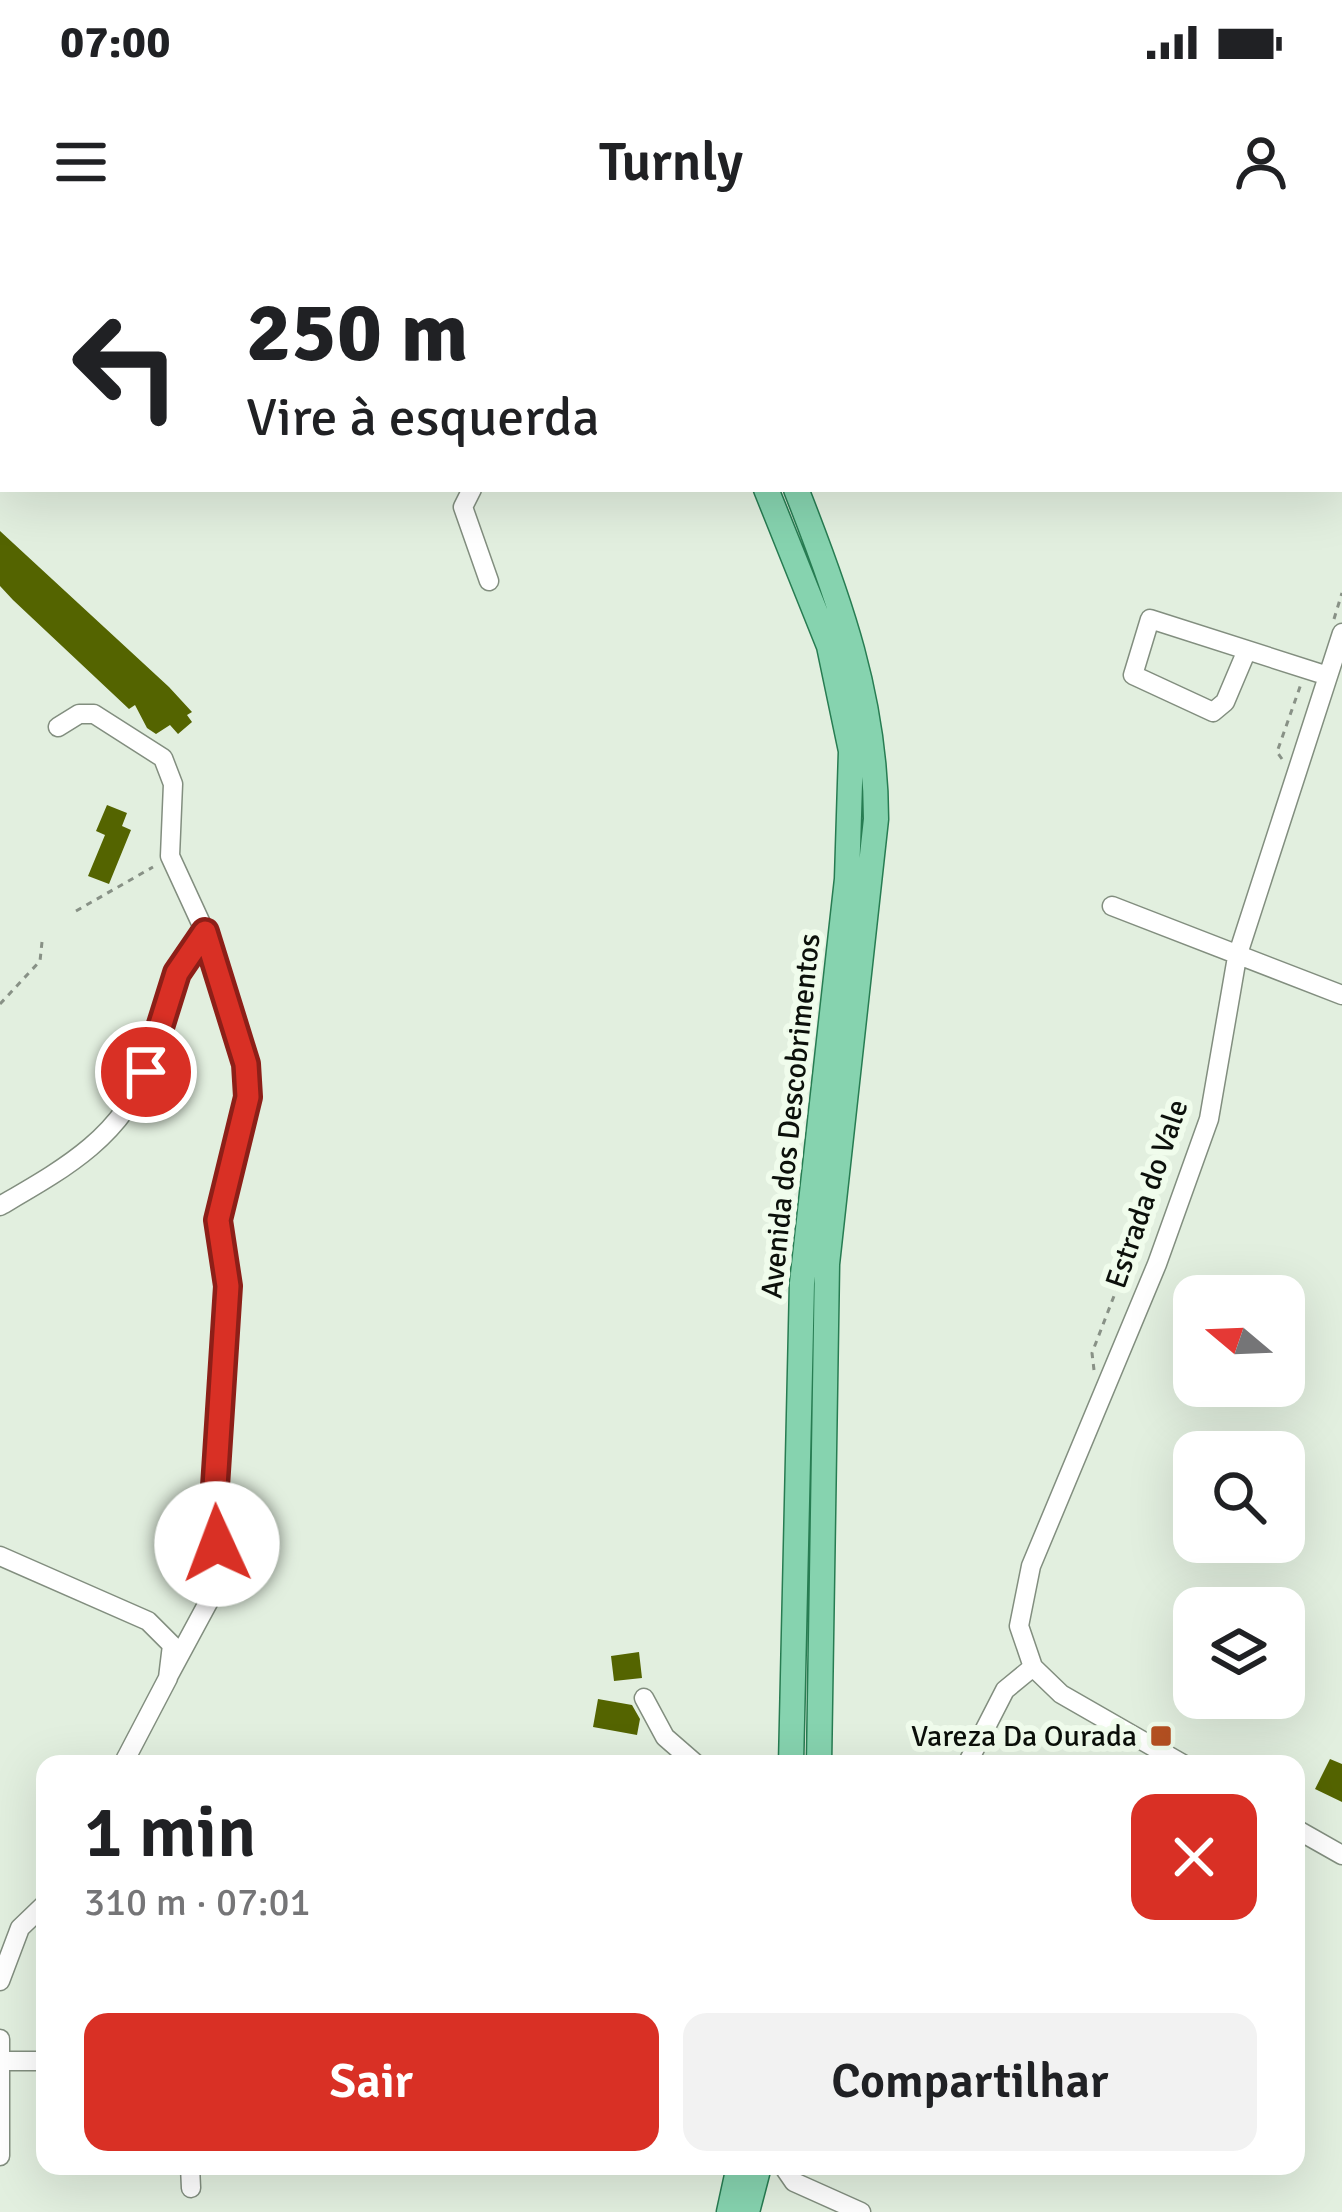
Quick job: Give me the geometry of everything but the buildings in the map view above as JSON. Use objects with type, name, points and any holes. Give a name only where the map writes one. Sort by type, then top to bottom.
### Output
[{"type":"main road","name":"Avenida dos Descobrimentos","points":[[767,492],[829,646],[851,751],[847,880],[802,1283],[790,1755]]},
{"type":"main road","name":"Avenida dos Descobrimentos","points":[[797,492],[850,632],[876,770],[872,859],[827,1264],[819,1755]]},
{"type":"main road","points":[[729,2212],[738,2175]]},
{"type":"main road","points":[[747,2212],[757,2175]]},
{"type":"street","points":[[470,492],[463,506],[489,580]]},
{"type":"street","points":[[1246,650],[1225,701],[1213,712],[1133,675],[1150,619],[1328,676]]},
{"type":"street","name":"Estrada do Vale","points":[[1034,1666],[1018,1626],[1031,1566],[1157,1264],[1209,1119],[1237,957],[1342,633]]},
{"type":"street","points":[[58,728],[79,714],[94,714],[163,758],[173,784],[170,856],[205,932],[246,1064],[248,1097],[218,1220],[228,1286],[214,1502],[217,1544],[210,1599],[128,1755]]},
{"type":"street","points":[[1112,906],[1342,995]]},
{"type":"street","points":[[0,1206],[96,1145],[128,1108],[146,1072],[177,973],[205,932]]},
{"type":"street","points":[[0,1556],[190,1641]]},
{"type":"street","points":[[148,1621],[172,1645],[169,1675]]},
{"type":"street","points":[[971,1755],[989,1715],[1018,1676],[1034,1666],[1061,1694],[1167,1755]]},
{"type":"street","points":[[644,1698],[665,1737],[686,1755]]},
{"type":"street","points":[[1305,1834],[1342,1855]]},
{"type":"street","points":[[0,1981],[20,1928],[36,1913]]},
{"type":"street","points":[[0,2039],[0,2156]]},
{"type":"street","points":[[2,2061],[36,2061]]},
{"type":"street","points":[[190,2175],[191,2188]]},
{"type":"street","points":[[789,2175],[794,2182],[861,2212]]},
{"type":"path","points":[[1288,767],[1277,752],[1306,669]]},
{"type":"path","points":[[76,911],[170,856]]},
{"type":"path","points":[[0,1004],[40,962],[42,942]]},
{"type":"path","points":[[1097,1383],[1092,1352],[1136,1239],[1150,1231]]},
{"type":"place","name":"Vareza Da Ourada","points":[[1161,1736]]},
{"type":"route","points":[[146,1072],[177,973],[205,932],[246,1064],[248,1097],[218,1220],[228,1286],[214,1502],[217,1544]]}]
